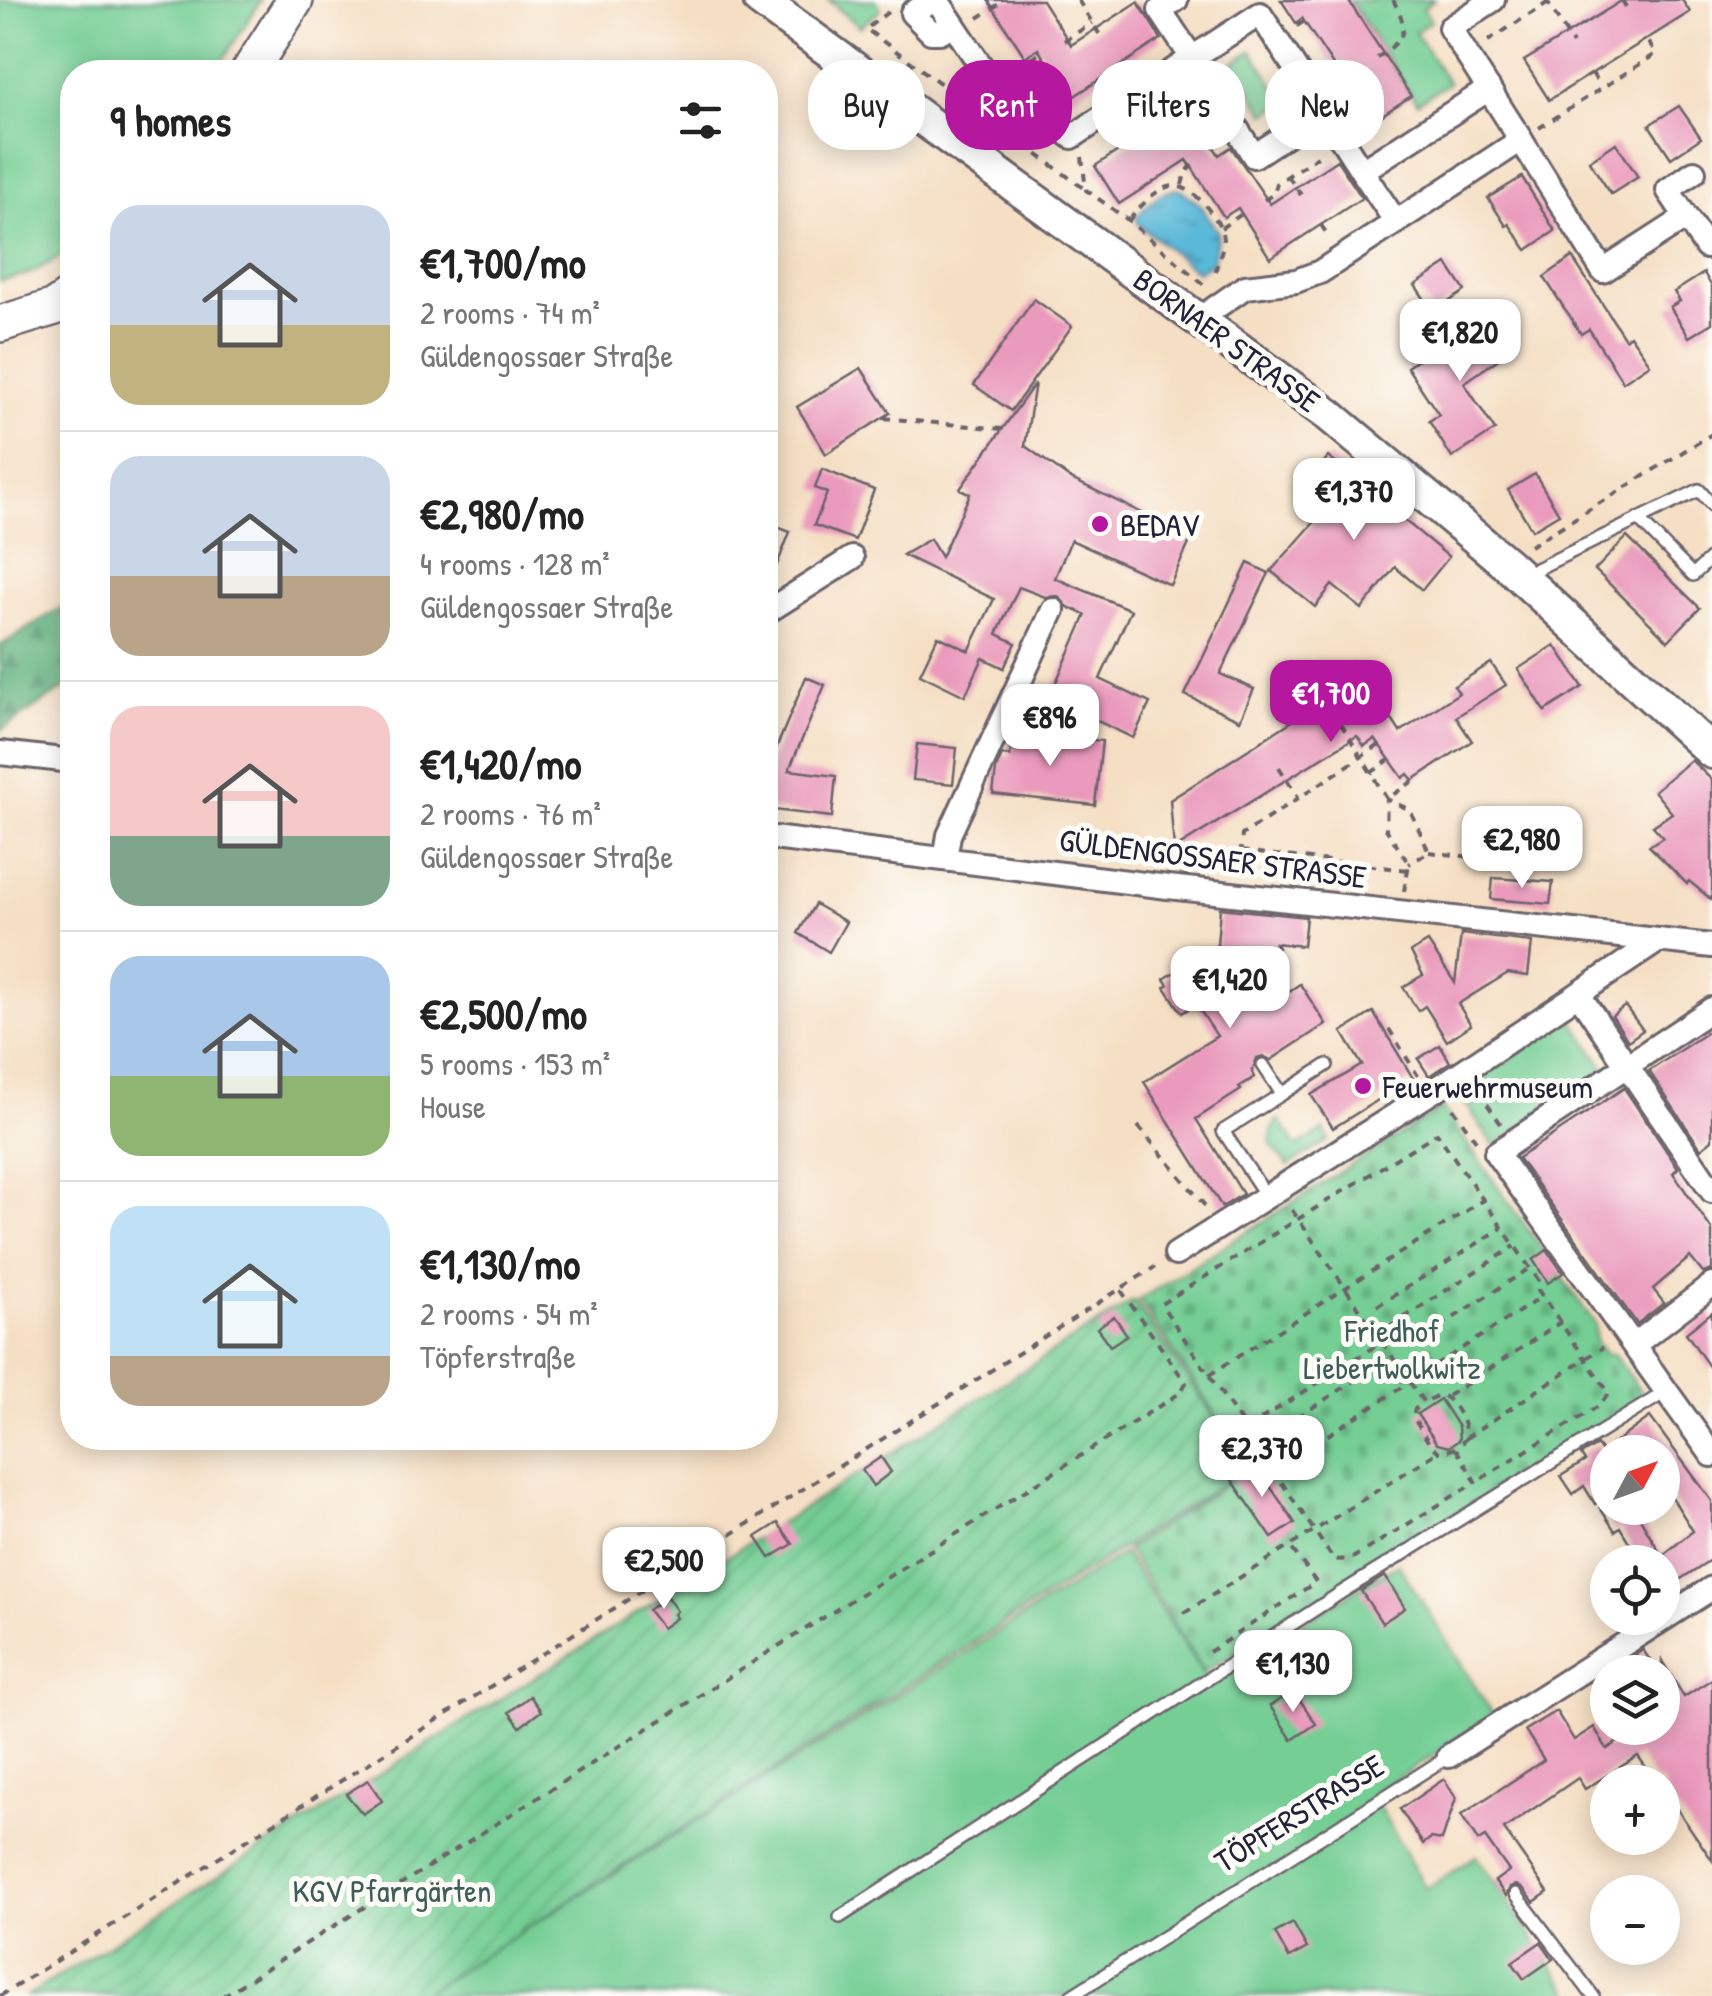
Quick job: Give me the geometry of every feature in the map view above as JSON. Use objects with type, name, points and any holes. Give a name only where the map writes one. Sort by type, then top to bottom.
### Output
[{"type":"main road","points":[[256,60],[295,0]]},
{"type":"main road","name":"BORNAER STRASSE","points":[[760,0],[1213,301],[1328,415],[1513,570],[1712,752]]},
{"type":"main road","points":[[0,324],[60,303]]},
{"type":"street","points":[[901,12],[935,0],[976,60]]},
{"type":"street","points":[[1493,0],[1450,28],[1603,270],[1685,218]]},
{"type":"street","points":[[1164,3],[1192,58],[1254,156],[1265,149]]},
{"type":"street","points":[[901,12],[930,32],[940,32],[953,24]]},
{"type":"street","points":[[1072,137],[1260,14],[1290,60]]},
{"type":"street","points":[[1362,171],[1489,89]]},
{"type":"street","points":[[1213,301],[1244,287],[1296,280],[1320,272],[1520,140]]},
{"type":"street","points":[[1348,150],[1396,222]]},
{"type":"street","points":[[1694,172],[1668,190],[1706,247]]},
{"type":"street","points":[[778,606],[852,558]]},
{"type":"street","points":[[945,859],[949,835],[1053,610]]},
{"type":"street","points":[[0,753],[60,760]]},
{"type":"street","name":"GÜLDENGOSSAER STRASSE","points":[[778,840],[1168,887],[1712,946]]},
{"type":"street","points":[[1176,1254],[1434,1091],[1659,940]]},
{"type":"street","points":[[1579,995],[1712,1191]]},
{"type":"street","points":[[1712,1009],[1504,1147],[1634,1345],[1712,1455]]},
{"type":"street","points":[[1634,1345],[1712,1285]]},
{"type":"street","name":"TÖPFERSTRASSE","points":[[1450,1756],[1712,1588]]},
{"type":"lane","points":[[1513,570],[1698,490],[1712,505]]},
{"type":"lane","points":[[1638,519],[1693,575],[1712,557]]},
{"type":"lane","points":[[1263,1064],[1282,1094]]},
{"type":"lane","points":[[1273,1193],[1223,1131],[1328,1065]]},
{"type":"lane","points":[[840,1917],[1342,1592],[1667,1391]]},
{"type":"lane","name":"TÖPFERSTRASSE","points":[[1071,1996],[1450,1756]]},
{"type":"lane","points":[[1516,1894],[1592,1996]]},
{"type":"path","points":[[883,0],[901,12]]},
{"type":"path","points":[[1078,0],[1100,35]]},
{"type":"path","points":[[1376,58],[1402,37],[1403,26],[1393,0]]},
{"type":"path","points":[[1622,0],[1627,8]]},
{"type":"path","points":[[1467,54],[1549,1],[1573,44]]},
{"type":"path","points":[[901,12],[866,29],[1128,220],[1213,301]]},
{"type":"path","points":[[1064,41],[1092,22]]},
{"type":"path","points":[[1520,140],[1656,54],[1647,39]]},
{"type":"path","points":[[1592,73],[1602,88]]},
{"type":"path","points":[[1072,137],[1082,152],[1086,190]]},
{"type":"path","points":[[1264,200],[1274,194],[1277,183],[1327,150]]},
{"type":"path","points":[[1182,185],[1192,165]]},
{"type":"path","points":[[1288,176],[1301,196]]},
{"type":"path","points":[[1128,220],[1158,191],[1173,184],[1182,185],[1200,200],[1220,228],[1223,244],[1215,269],[1213,301]]},
{"type":"path","points":[[1220,228],[1245,212]]},
{"type":"path","points":[[883,418],[1002,430]]},
{"type":"path","points":[[1513,570],[1533,543],[1712,434]]},
{"type":"path","points":[[1341,724],[1387,799],[1410,810],[1429,852]]},
{"type":"path","points":[[1240,871],[1242,835],[1384,742]]},
{"type":"path","points":[[1371,773],[1389,760]]},
{"type":"path","points":[[1279,767],[1298,798]]},
{"type":"path","points":[[1387,799],[1413,781]]},
{"type":"path","points":[[1387,799],[1386,829],[1408,867],[1404,891]]},
{"type":"path","points":[[1241,851],[1408,867],[1429,852],[1496,860]]},
{"type":"path","points":[[1389,1028],[1489,1158],[1504,1147],[1465,1070]]},
{"type":"path","points":[[1138,1126],[1221,1225]]},
{"type":"path","points":[[1437,1133],[1538,1280],[1538,1290],[1609,1394],[1606,1400],[1343,1562],[1334,1560],[1162,1304],[1299,1220],[1437,1133]]},
{"type":"path","points":[[1273,1193],[1299,1220],[1424,1403]]},
{"type":"path","points":[[1209,1374],[1483,1200]]},
{"type":"path","points":[[1377,1306],[1502,1228]]},
{"type":"path","points":[[1377,1335],[1514,1246]]},
{"type":"path","points":[[0,1996],[1176,1254]]},
{"type":"path","points":[[1427,1335],[1530,1268]]},
{"type":"path","points":[[223,1996],[1180,1392],[1186,1383],[1120,1289]]},
{"type":"path","points":[[1274,1470],[1543,1296]]},
{"type":"path","points":[[1447,1397],[1562,1322]]},
{"type":"path","points":[[1246,1428],[1382,1342]]},
{"type":"path","points":[[1184,1613],[1439,1452],[1456,1449],[1466,1438],[1600,1349]]},
{"type":"path","points":[[1256,1444],[1392,1357]]},
{"type":"path","points":[[1439,1452],[1428,1443],[1413,1417],[1415,1409],[1439,1394],[1447,1397],[1466,1427],[1466,1438]]},
{"type":"path","points":[[1456,1449],[1476,1482]]},
{"type":"path","points":[[1209,1652],[1316,1582],[1290,1545]]},
{"type":"green space","points":[[0,0],[261,0],[223,60],[60,60],[60,257],[31,273],[0,281]]},
{"type":"green space","points":[[828,0],[875,0],[881,10],[860,27]]},
{"type":"green space","points":[[1349,0],[1434,0],[1423,8],[1431,21],[1415,32],[1448,83],[1417,103]]},
{"type":"green space","points":[[1252,51],[1265,71],[1265,112],[1245,82],[1245,60],[1237,60]]},
{"type":"green space","points":[[60,608],[60,691],[0,731],[0,646]]},
{"type":"green space","points":[[1571,1018],[1606,1070],[1494,1146],[1459,1093]]},
{"type":"green space","name":"Friedhof Liebertwolkwitz","points":[[1442,1108],[1595,1324],[1595,1341],[1604,1354],[1613,1354],[1644,1396],[1204,1672],[1127,1549],[1251,1468],[1139,1300]]},
{"type":"green space","points":[[1279,1119],[1297,1147],[1324,1130],[1329,1140],[1288,1166],[1271,1144],[1272,1131]]},
{"type":"green space","name":"KGV Pfarrgärten","points":[[1134,1301],[1249,1467],[419,1996],[27,1996]]},
{"type":"green space","points":[[1124,1553],[1208,1681],[1398,1564],[1494,1716],[1372,1795],[1426,1889],[1476,1856],[1573,1996],[419,1996]]},
{"type":"water","points":[[1179,188],[1200,205],[1218,232],[1213,262],[1197,272],[1139,225],[1136,217],[1158,195]]},
{"type":"building","points":[[988,0],[1042,0],[1071,45],[1138,2],[1161,39],[1129,60],[1092,60],[1092,84],[1072,98],[1072,60],[1045,60],[1038,49],[1025,57]]},
{"type":"building","points":[[1281,0],[1348,0],[1411,96],[1384,114],[1384,60],[1330,60],[1302,18],[1296,23]]},
{"type":"building","points":[[1623,0],[1682,0],[1690,12],[1549,100],[1524,61]]},
{"type":"building","points":[[1679,106],[1701,138],[1671,158],[1649,125]]},
{"type":"building","points":[[1616,143],[1638,177],[1611,194],[1589,161]]},
{"type":"building","points":[[1120,150],[1216,150],[1219,155],[1233,150],[1270,204],[1337,160],[1362,198],[1270,258],[1238,208],[1224,217],[1187,160],[1119,204],[1095,166]]},
{"type":"building","points":[[1522,177],[1555,231],[1527,250],[1488,198]]},
{"type":"building","points":[[1572,257],[1625,339],[1630,335],[1650,364],[1623,382],[1589,329],[1581,334],[1544,277]]},
{"type":"building","points":[[1447,264],[1465,291],[1433,312],[1415,285]]},
{"type":"building","points":[[1704,273],[1712,287],[1712,323],[1689,337],[1670,307],[1680,301],[1674,292]]},
{"type":"building","points":[[1034,299],[1072,326],[1011,411],[974,385]]},
{"type":"building","points":[[1491,315],[1514,348],[1464,383],[1495,430],[1452,458],[1429,421],[1439,415],[1407,367],[1438,346],[1441,351]]},
{"type":"building","points":[[861,368],[890,413],[826,454],[797,407]]},
{"type":"building","points":[[1035,383],[1025,446],[1071,479],[1192,537],[1170,585],[1071,540],[1055,578],[1131,610],[1100,679],[1150,703],[1133,738],[1049,698],[1086,615],[1068,607],[1058,596],[1045,597],[1019,587],[997,634],[1016,643],[1004,668],[983,658],[965,696],[920,674],[938,636],[969,651],[994,599],[903,555],[930,539],[941,557],[970,494],[960,489]]},
{"type":"building","points":[[1328,457],[1449,557],[1422,590],[1395,567],[1362,609],[1332,585],[1315,607],[1271,571],[1325,510],[1301,491]]},
{"type":"building","points":[[822,469],[874,490],[855,540],[814,525],[827,493],[815,488]]},
{"type":"building","points":[[1535,474],[1559,514],[1532,530],[1508,490]]},
{"type":"building","points":[[778,527],[790,532],[778,562]]},
{"type":"building","points":[[1627,537],[1700,608],[1668,641],[1595,570]]},
{"type":"building","points":[[1248,563],[1269,573],[1220,674],[1254,689],[1240,720],[1185,695]]},
{"type":"building","points":[[1555,645],[1583,687],[1545,711],[1518,669]]},
{"type":"building","points":[[1353,662],[1369,685],[1376,680],[1387,696],[1380,701],[1400,732],[1459,693],[1454,686],[1491,663],[1506,685],[1456,717],[1472,741],[1413,780],[1408,774],[1403,778],[1375,739],[1364,746],[1357,736],[1174,849],[1170,800],[1320,703],[1311,690]]},
{"type":"building","points":[[806,677],[825,685],[789,770],[836,776],[832,817],[778,811],[778,744]]},
{"type":"building","points":[[1013,732],[1102,741],[1095,805],[993,794],[996,769],[1002,755],[1010,756]]},
{"type":"building","points":[[917,744],[957,748],[953,784],[913,780]]},
{"type":"building","points":[[1691,760],[1712,780],[1712,900],[1689,881],[1687,884],[1649,846],[1663,837],[1653,826],[1672,813],[1654,791]]},
{"type":"building","points":[[1493,878],[1553,882],[1550,904],[1491,899]]},
{"type":"building","points":[[815,904],[846,922],[829,952],[798,933]]},
{"type":"building","points":[[1220,908],[1306,917],[1303,946],[1275,943],[1278,948],[1246,969],[1269,1004],[1300,984],[1326,1024],[1271,1060],[1257,1058],[1252,1072],[1255,1077],[1196,1119],[1243,1194],[1222,1207],[1144,1082],[1217,1036],[1196,1004],[1182,1013],[1164,979],[1217,945]]},
{"type":"building","points":[[1461,934],[1532,942],[1528,976],[1508,973],[1458,1004],[1471,1025],[1447,1041],[1425,1006],[1418,1011],[1403,987],[1423,975],[1411,952],[1428,942],[1455,983]]},
{"type":"building","points":[[1625,1006],[1643,1030],[1628,1041],[1612,1016]]},
{"type":"building","name":"Feuerwehrmuseum","points":[[1373,1012],[1413,1078],[1333,1128],[1311,1095],[1362,1065],[1342,1032]]},
{"type":"building","points":[[1712,1029],[1712,1140],[1701,1149],[1649,1071]]},
{"type":"building","points":[[1440,1045],[1450,1062],[1429,1076],[1418,1059]]},
{"type":"building","points":[[1624,1088],[1678,1168],[1673,1173],[1712,1230],[1712,1270],[1703,1273],[1690,1257],[1653,1289],[1664,1303],[1637,1324],[1518,1158]]},
{"type":"building","points":[[1547,1250],[1563,1273],[1548,1283],[1533,1260]]},
{"type":"building","points":[[1712,1312],[1712,1371],[1686,1333]]},
{"type":"building","points":[[1114,1316],[1127,1335],[1110,1346],[1097,1328]]},
{"type":"building","points":[[1440,1399],[1458,1427],[1459,1440],[1449,1447],[1437,1444],[1417,1414]]},
{"type":"building","points":[[1650,1417],[1663,1435],[1625,1435]]},
{"type":"building","points":[[1590,1449],[1590,1496],[1584,1486],[1573,1494],[1561,1476],[1585,1461],[1581,1455]]},
{"type":"building","points":[[881,1457],[891,1472],[873,1486],[862,1470]]},
{"type":"building","points":[[1680,1458],[1712,1501],[1712,1564],[1710,1560],[1680,1579],[1680,1545],[1676,1545],[1693,1531],[1680,1510]]},
{"type":"building","points":[[1253,1461],[1295,1523],[1272,1538],[1230,1477]]},
{"type":"building","points":[[778,1523],[793,1544],[770,1558],[756,1537]]},
{"type":"building","points":[[1611,1525],[1644,1525],[1656,1545],[1631,1545],[1620,1527],[1615,1531]]},
{"type":"building","points":[[1385,1576],[1405,1608],[1382,1623],[1361,1591]]},
{"type":"building","points":[[667,1597],[677,1611],[676,1618],[662,1628],[648,1610]]},
{"type":"building","points":[[1712,1679],[1712,1860],[1680,1813],[1680,1765],[1644,1765],[1638,1756],[1624,1765],[1590,1765],[1590,1786],[1585,1789],[1578,1778],[1504,1829],[1548,1892],[1534,1902],[1516,1885],[1510,1887],[1506,1896],[1495,1881],[1509,1871],[1485,1837],[1478,1841],[1461,1815],[1544,1760],[1525,1730],[1556,1711],[1574,1740],[1590,1730],[1590,1745],[1605,1745],[1607,1749],[1613,1745],[1680,1745],[1680,1690],[1684,1697]]},
{"type":"building","points":[[1294,1691],[1316,1724],[1292,1740],[1270,1706]]},
{"type":"building","points":[[530,1696],[541,1711],[520,1727],[509,1712]]},
{"type":"building","points":[[1444,1779],[1456,1798],[1442,1840],[1431,1838],[1423,1844],[1400,1809]]},
{"type":"building","points":[[368,1780],[382,1801],[363,1814],[346,1794]]},
{"type":"building","points":[[1293,1923],[1307,1948],[1289,1958],[1275,1933]]},
{"type":"building","points":[[1541,1942],[1553,1959],[1524,1979],[1512,1962]]},
{"type":"place","name":"BEDAV","points":[[1100,524]]},
{"type":"place","name":"Feuerwehrmuseum","points":[[1363,1086]]}]
